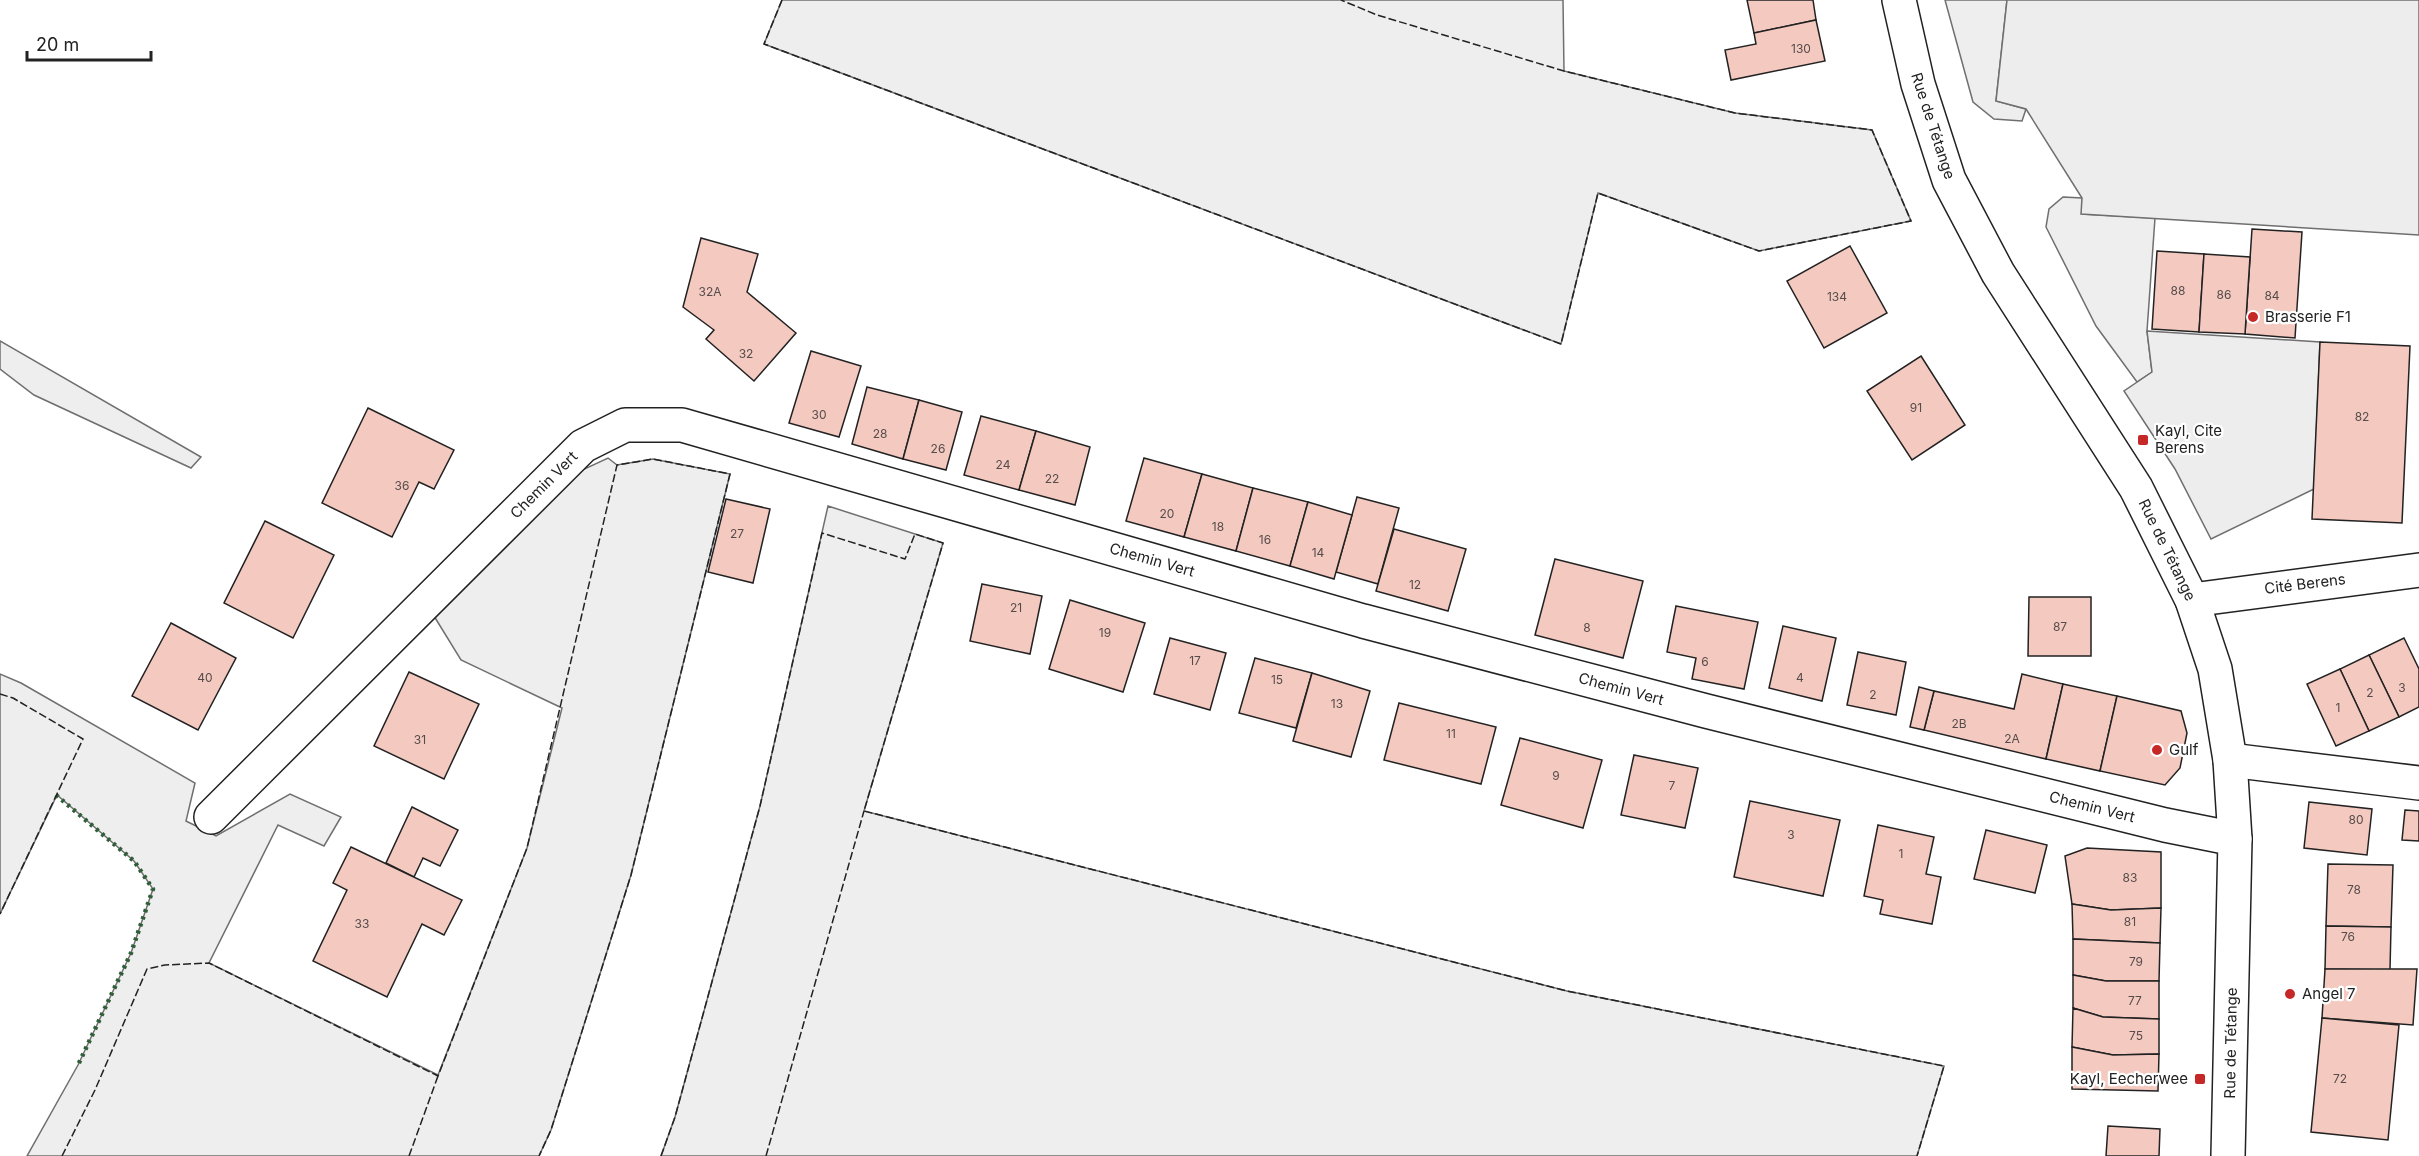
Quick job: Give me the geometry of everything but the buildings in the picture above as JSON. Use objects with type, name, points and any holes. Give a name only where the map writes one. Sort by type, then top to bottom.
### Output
[{"type":"street","name":"Rue de Tétange","points":[[1899,0],[1918,84],[1950,180],[1998,273],[2136,488],[2192,600],[2215,669],[2230,760],[2235,839],[2228,1156]]},
{"type":"street","name":"Chemin Vert","points":[[211,817],[583,446],[625,425],[682,425],[1363,621],[1718,714],[2165,825],[2235,839]]},
{"type":"street","name":"Cité Berens","points":[[2192,600],[2419,570]]},
{"type":"street","points":[[2230,760],[2419,783]]},
{"type":"shaded area","points":[[782,0],[1563,0],[1564,71],[1735,113],[1872,130],[1911,221],[1759,251],[1598,193],[1561,344],[764,44]]},
{"type":"shaded area","points":[[1945,0],[2007,0],[1996,101],[2026,109],[2022,121],[1994,119],[1973,102]]},
{"type":"shaded area","points":[[2007,0],[2419,0],[2419,235],[2081,214],[2082,198],[2026,109],[1996,101]]},
{"type":"shaded area","points":[[2063,197],[2082,198],[2082,214],[2155,218],[2147,331],[2152,372],[2137,382],[2096,326],[2046,227],[2049,209]]},
{"type":"shaded area","points":[[2147,331],[2320,342],[2314,489],[2211,539],[2175,469],[2124,391],[2152,372]]},
{"type":"shaded area","points":[[0,341],[201,457],[191,468],[34,395],[0,369]]},
{"type":"shaded area","points":[[608,458],[617,465],[653,459],[730,474],[631,875],[551,1130],[539,1156],[27,1156],[78,1065],[131,953],[153,889],[134,861],[57,795],[0,914],[0,674],[21,683],[195,783],[186,821],[216,836],[290,794],[341,817],[324,846],[278,825],[209,963],[438,1075],[527,848],[562,708],[461,660],[434,616],[580,471]]},
{"type":"shaded area","points":[[828,506],[943,543],[864,811],[1567,991],[1944,1066],[1917,1156],[661,1156],[675,1117],[760,806]]},
{"type":"hedge","points":[[56,795],[134,861],[153,889],[131,953],[78,1065]]},
{"type":"fence","points":[[782,0],[764,44],[1561,344],[1598,193],[1759,251],[1911,221],[1872,130],[1735,113],[1564,71],[1377,15],[1341,0]]},
{"type":"fence","points":[[62,1156],[95,1090],[147,969],[165,965],[209,963],[438,1076],[527,848],[617,465],[653,459],[730,474],[631,875],[551,1130],[539,1156]]},
{"type":"fence","points":[[661,1156],[675,1117],[760,806],[822,533],[905,559],[915,534],[943,543],[864,811],[1567,991],[1944,1066],[1917,1156]]},
{"type":"fence","points":[[0,694],[13,698],[83,739],[0,914]]},
{"type":"fence","points":[[766,1156],[864,811]]},
{"type":"fence","points":[[409,1156],[438,1076]]},
{"type":"place","name":"Brasserie F1","points":[[2253,317]]},
{"type":"place","name":"Kayl, Cite Berens","points":[[2143,440]]},
{"type":"place","name":"Gulf","points":[[2157,750]]},
{"type":"place","name":"Angel 7","points":[[2290,994]]},
{"type":"place","name":"Kayl, Eecherwee","points":[[2200,1079]]}]
